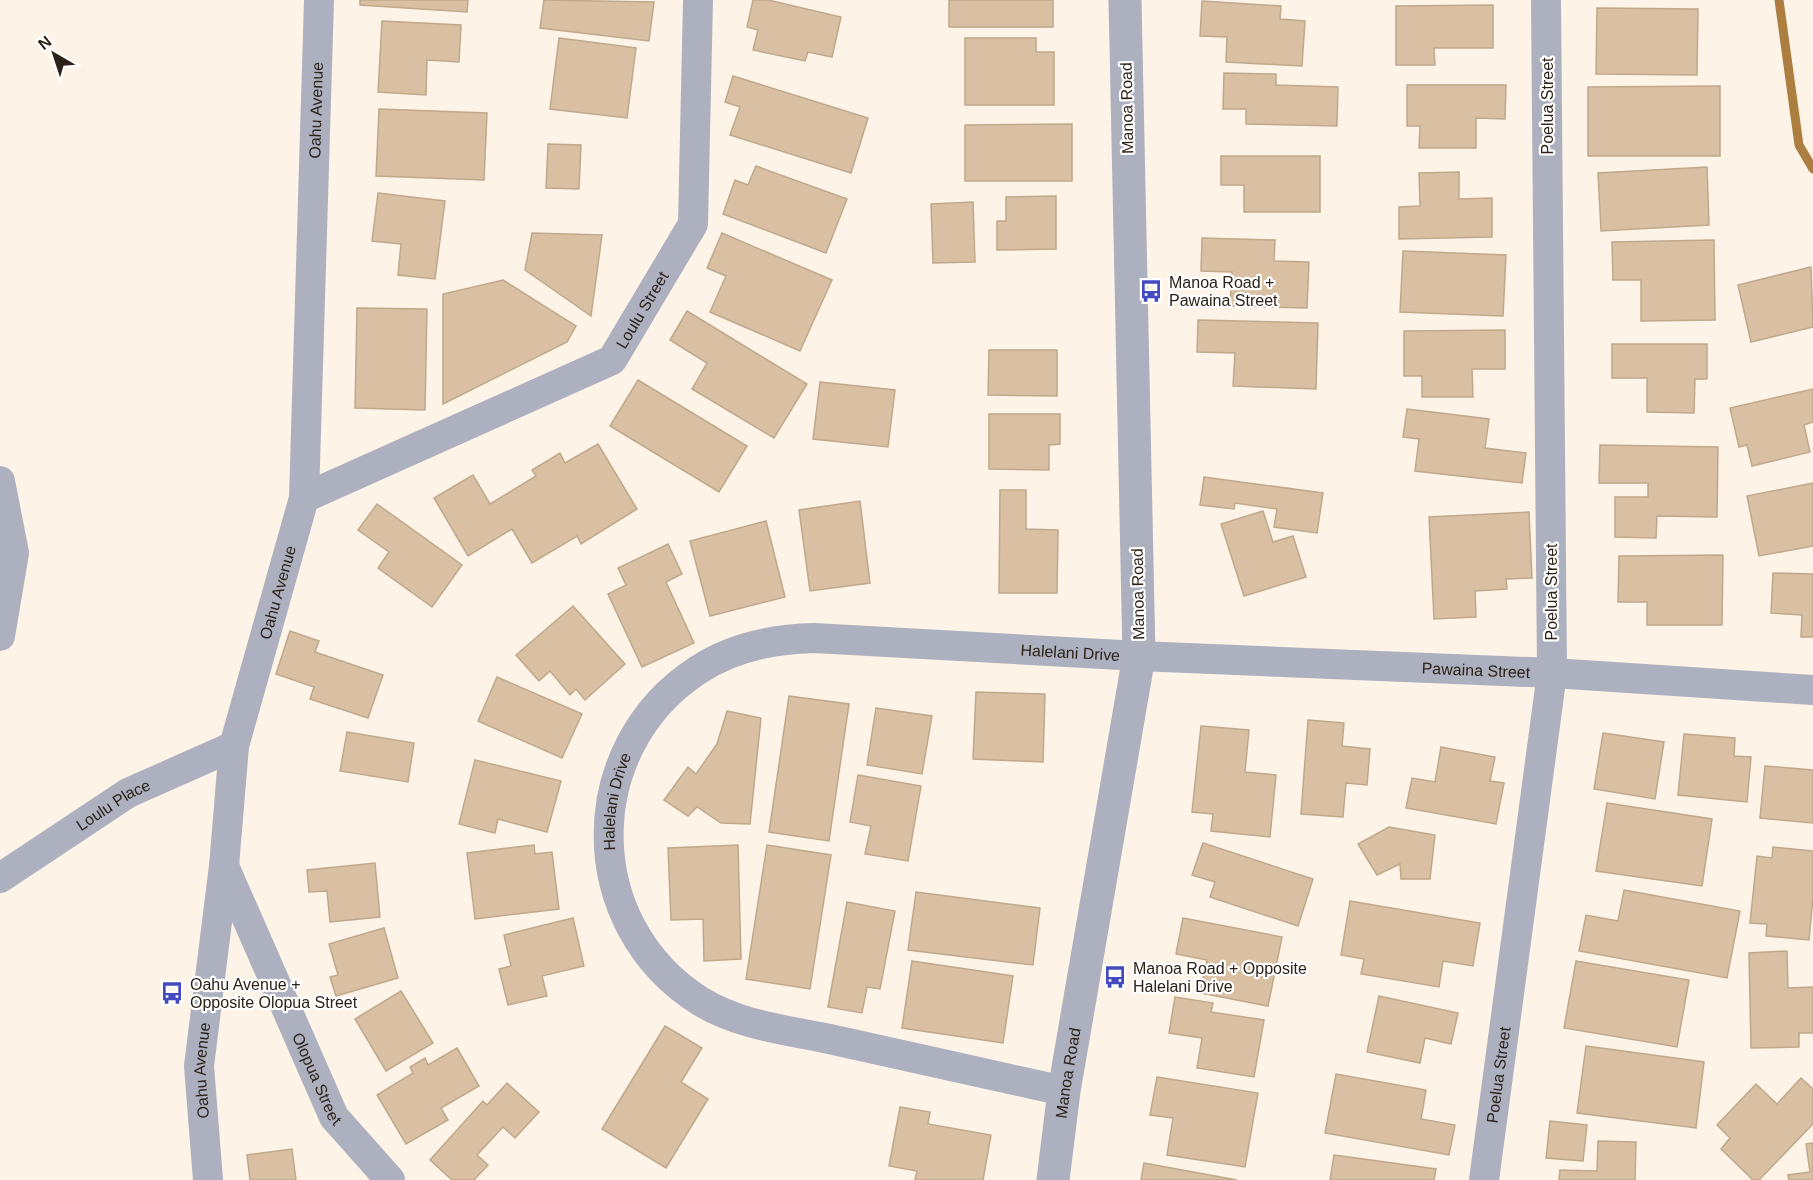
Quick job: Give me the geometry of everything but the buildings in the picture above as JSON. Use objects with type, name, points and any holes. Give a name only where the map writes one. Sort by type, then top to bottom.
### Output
[{"type":"street","name":"Oahu Avenue","points":[[208,1180],[199,1066],[224,866],[234,746],[304,498],[319,0]]},
{"type":"street","name":"Loulu Street","points":[[304,498],[612,360],[693,224],[698,0]]},
{"type":"street","name":"Manoa Road","points":[[1053,1180],[1064,1091],[1139,656],[1125,0]]},
{"type":"street","name":"Poelua Street","points":[[1484,1180],[1552,673],[1546,0]]},
{"type":"street","points":[[0,481],[14,553],[0,636]]},
{"type":"street","name":"Halelani Drive","points":[[1064,1091],[757,1025],[701,1002],[676,984],[655,963],[637,938],[623,911],[614,882],[609,852],[608,822],[613,792],[621,763],[635,735],[652,710],[674,688],[698,670],[725,655],[753,645],[783,639],[813,638],[1139,656]]},
{"type":"street","name":"Pawaina Street","points":[[1139,656],[1552,673],[1813,690]]},
{"type":"street","name":"Loulu Place","points":[[0,878],[128,793],[234,746]]},
{"type":"street","name":"Olopua Street","points":[[224,866],[334,1117],[390,1180]]},
{"type":"waterway","points":[[1779,0],[1799,145],[1813,169]]},
{"type":"place","name":"Manoa Road + Pawaina Street","points":[[1151,291]]},
{"type":"place","name":"Manoa Road + Opposite Halelani Drive","points":[[1115,977]]},
{"type":"place","name":"Oahu Avenue + Opposite Olopua Street","points":[[172,993]]}]
